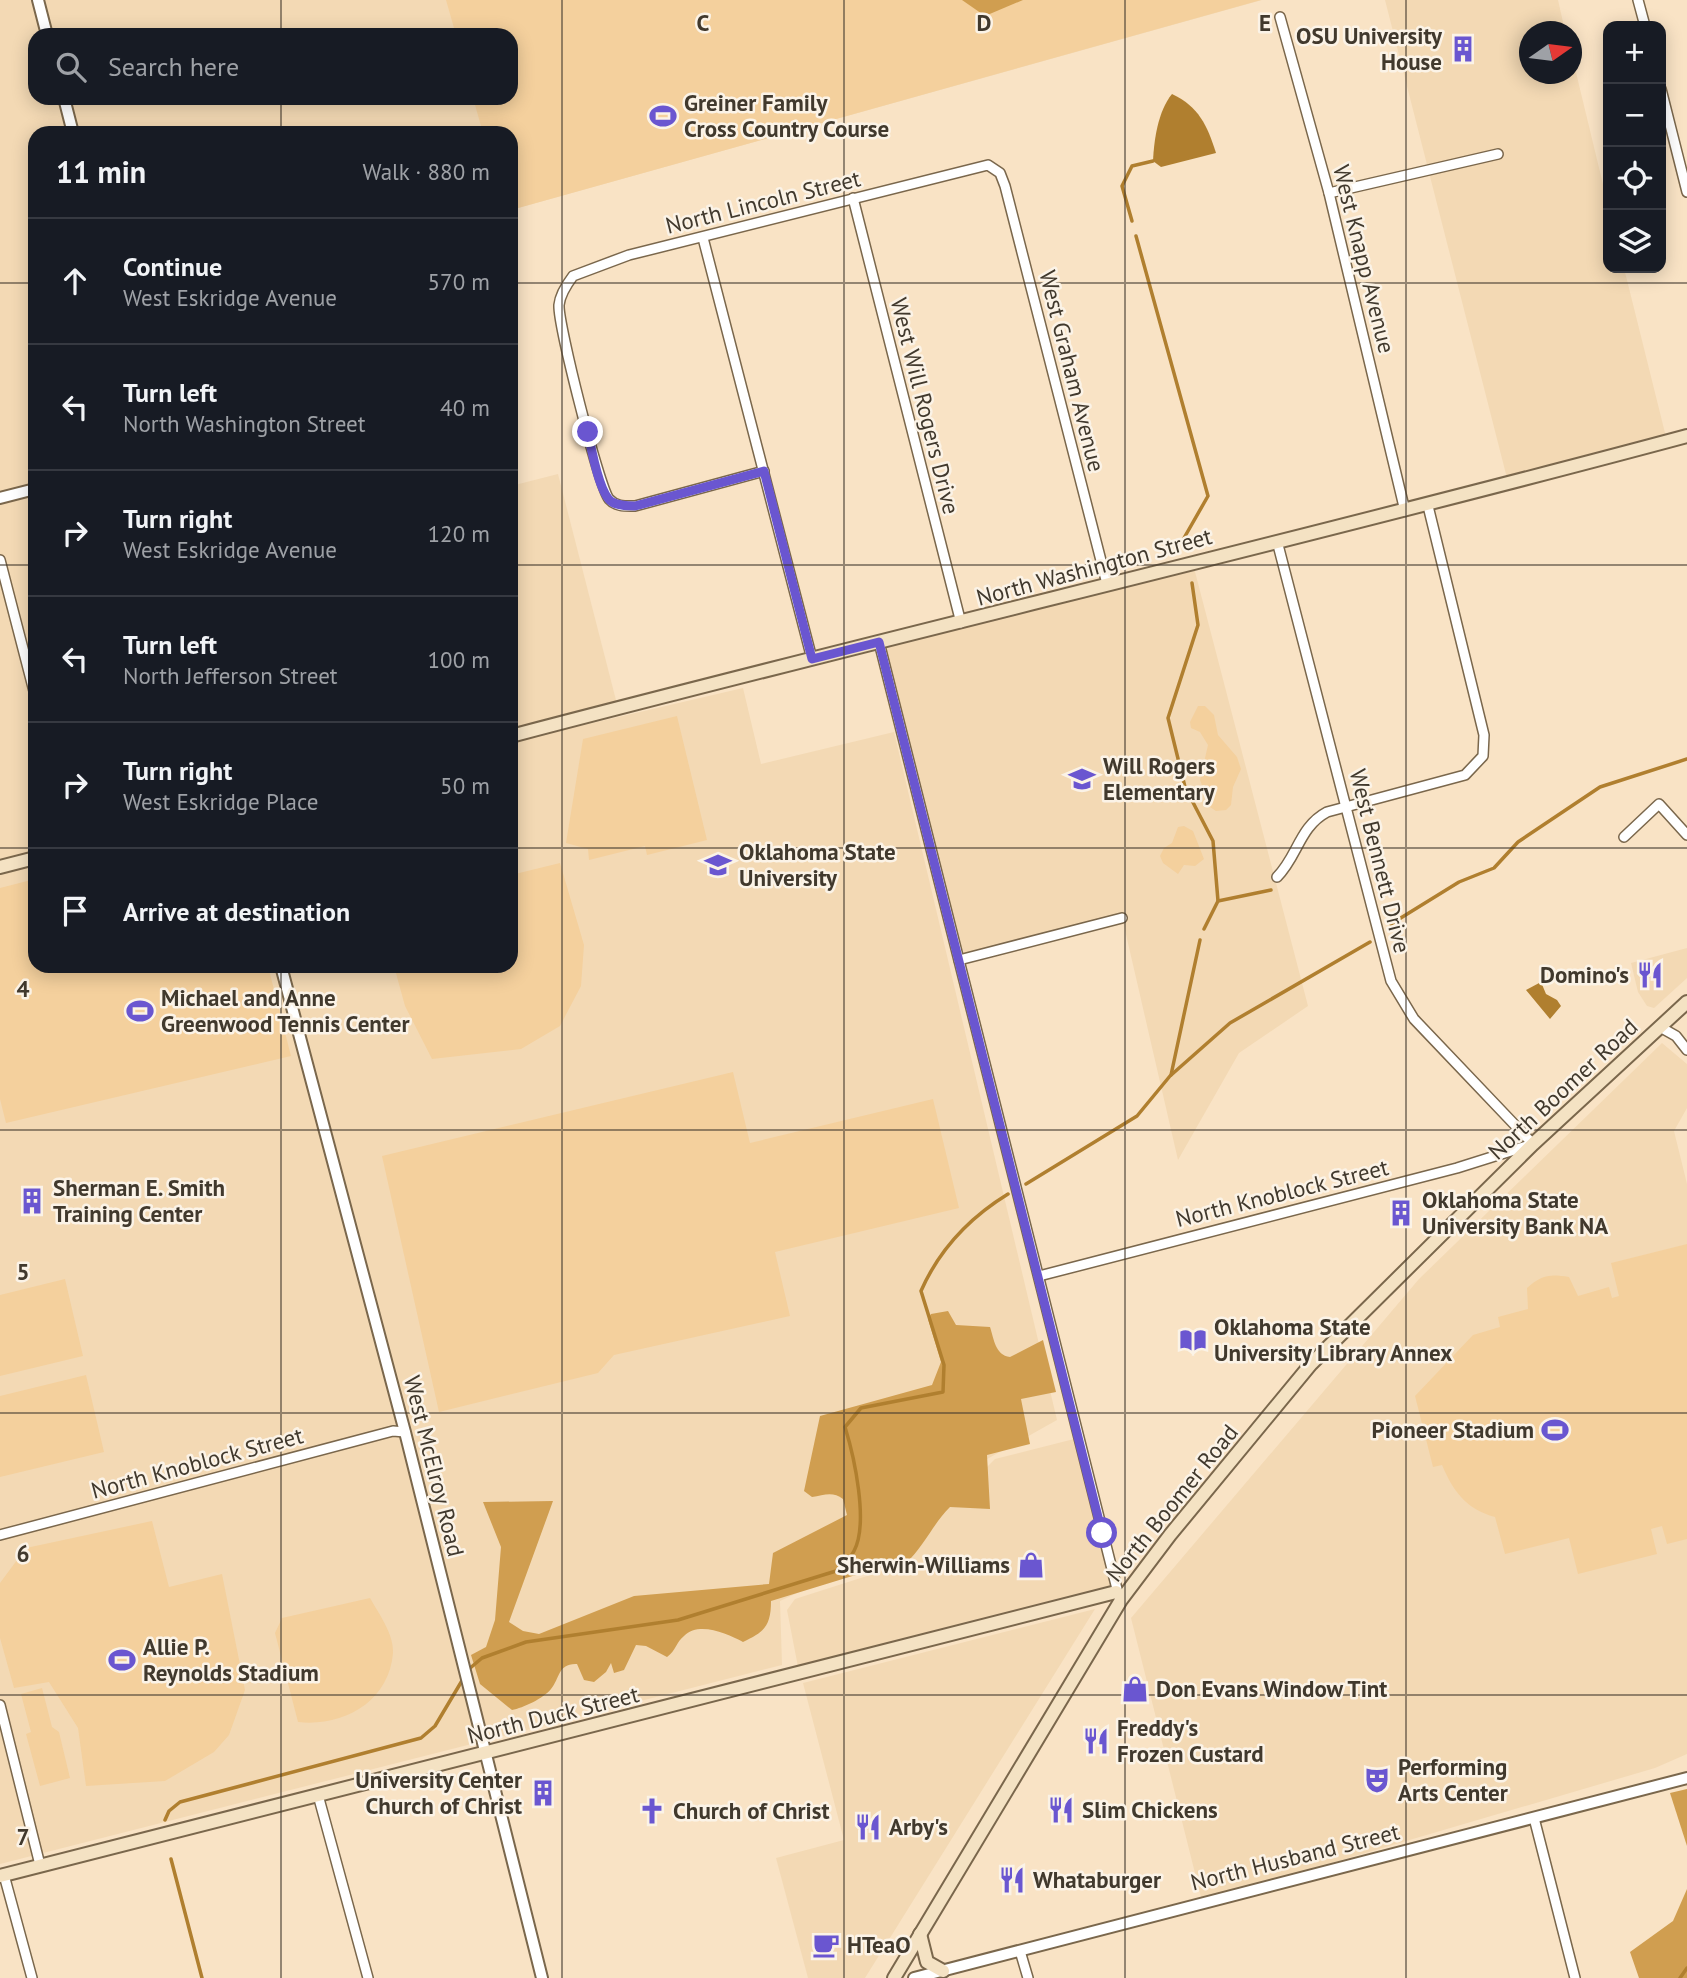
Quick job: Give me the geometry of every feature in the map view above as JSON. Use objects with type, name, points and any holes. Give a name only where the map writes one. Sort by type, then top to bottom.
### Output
[{"type":"main road","name":"North Washington Street","points":[[518,734],[1277,541],[1428,506],[1687,436]]},
{"type":"main road","points":[[0,867],[28,860]]},
{"type":"main road","name":"North Boomer Road","points":[[894,1978],[1119,1596],[1311,1364],[1533,1144],[1687,1002]]},
{"type":"main road","name":"North Duck Street","points":[[2,1875],[1119,1596]]},
{"type":"main road","points":[[920,1933],[926,1962],[943,1970]]},
{"type":"street","points":[[38,0],[45,28]]},
{"type":"street","points":[[1638,0],[1644,21]]},
{"type":"street","name":"West Knapp Avenue","points":[[1280,17],[1329,193],[1405,511]]},
{"type":"street","points":[[66,105],[71,126]]},
{"type":"street","points":[[1666,109],[1687,192]]},
{"type":"street","points":[[1329,193],[1497,154]]},
{"type":"street","name":"North Lincoln Street","points":[[764,471],[635,506],[613,503],[607,497],[594,461],[562,332],[559,304],[573,276],[590,267],[979,165],[995,169]]},
{"type":"street","name":"West Graham Avenue","points":[[995,169],[1005,187],[1107,584]]},
{"type":"street","name":"West Will Rogers Drive","points":[[853,198],[961,623]]},
{"type":"street","points":[[704,238],[812,659]]},
{"type":"street","points":[[0,498],[28,491]]},
{"type":"street","points":[[1277,877],[1291,860],[1308,825],[1327,812],[1465,775],[1483,756],[1484,734],[1428,506]]},
{"type":"street","name":"West Bennett Drive","points":[[1277,541],[1391,981],[1414,1019],[1533,1144]]},
{"type":"street","points":[[0,560],[28,668]]},
{"type":"street","points":[[879,642],[1119,1596]]},
{"type":"street","points":[[1624,837],[1659,804],[1687,835]]},
{"type":"street","points":[[960,960],[1122,918]]},
{"type":"street","name":"West McElroy Road","points":[[283,973],[405,1432],[462,1668],[542,1978]]},
{"type":"street","points":[[1660,1027],[1676,1036],[1687,1049]]},
{"type":"street","name":"North Knoblock Street","points":[[1039,1276],[1457,1168],[1533,1144]]},
{"type":"street","name":"North Knoblock Street","points":[[0,1535],[244,1468],[393,1431],[405,1432]]},
{"type":"street","points":[[0,1705],[40,1866]]},
{"type":"street","name":"North Husband Street","points":[[914,1978],[1687,1778]]},
{"type":"street","points":[[318,1795],[368,1978]]},
{"type":"street","points":[[1534,1818],[1575,1978]]},
{"type":"street","points":[[2,1875],[32,1978]]},
{"type":"street","points":[[1020,1951],[1028,1978]]},
{"type":"shaded area","name":"Oklahoma State University","points":[[0,0],[1262,0],[518,208],[518,126],[28,126],[28,973],[518,973],[518,740],[743,688],[761,764],[894,732],[1057,1420],[937,1487],[892,1549],[780,1601],[782,1665],[0,1864]]},
{"type":"shaded area","name":"Greiner Family Cross Country Course","points":[[446,0],[1261,0],[518,208],[518,126],[481,126],[475,105],[518,105],[518,28],[454,28]]},
{"type":"shaded area","points":[[962,0],[1023,0],[985,16]]},
{"type":"shaded area","points":[[1385,0],[1558,0],[1563,21],[1519,21],[1519,84],[1579,84],[1603,184],[1603,273],[1625,273],[1667,441],[1508,482]]},
{"type":"shaded area","points":[[1172,94],[1189,105],[1201,118],[1216,153],[1161,167],[1153,161],[1156,135],[1163,109]]},
{"type":"shaded area","points":[[558,474],[618,708],[518,734],[518,484]]},
{"type":"shaded area","name":"Will Rogers Elementary","points":[[1193,564],[1308,1006],[1239,1053],[1178,1160],[1122,917],[960,959],[880,642]]},
{"type":"shaded area","points":[[1198,706],[1205,706],[1214,715],[1218,735],[1237,757],[1241,769],[1233,787],[1231,805],[1226,810],[1216,811],[1210,807],[1200,780],[1208,745],[1200,732],[1191,728],[1190,722]]},
{"type":"shaded area","points":[[677,716],[707,840],[647,855],[645,846],[589,860],[588,849],[566,843],[583,739]]},
{"type":"shaded area","points":[[1184,826],[1193,831],[1204,859],[1195,866],[1184,865],[1178,874],[1163,863],[1160,856],[1164,848],[1172,843],[1178,827]]},
{"type":"shaded area","points":[[560,863],[584,945],[581,986],[560,1026],[521,1049],[432,1059],[405,1006],[396,973],[518,973],[518,873]]},
{"type":"shaded area","name":"Michael and Anne Greenwood Tennis Center","points":[[28,881],[28,973],[270,973],[291,1056],[6,1123],[0,1099],[0,888]]},
{"type":"shaded area","points":[[1687,948],[1687,978],[1654,1008],[1647,1006],[1638,992],[1631,963]]},
{"type":"shaded area","points":[[1541,982],[1546,994],[1557,1000],[1561,1006],[1550,1019],[1526,990]]},
{"type":"shaded area","points":[[1662,1043],[1687,1064],[1687,1108],[1674,1131],[1687,1184],[1687,1754],[1655,1768],[1202,1901],[1131,1618],[1419,1279]]},
{"type":"shaded area","points":[[733,1072],[750,1143],[933,1099],[959,1208],[775,1252],[790,1316],[614,1355],[598,1373],[439,1412],[382,1156]]},
{"type":"shaded area","name":"Pioneer Stadium","points":[[1687,1244],[1687,1539],[1667,1544],[1662,1526],[1651,1529],[1657,1554],[1578,1574],[1569,1538],[1505,1554],[1495,1517],[1468,1504],[1451,1483],[1442,1465],[1433,1467],[1415,1396],[1473,1335],[1500,1327],[1498,1317],[1528,1309],[1527,1288],[1537,1280],[1551,1276],[1569,1277],[1578,1296],[1609,1287],[1612,1298],[1619,1296],[1611,1263]]},
{"type":"shaded area","points":[[65,1279],[83,1356],[0,1376],[0,1295]]},
{"type":"shaded area","points":[[948,1311],[956,1325],[990,1327],[996,1346],[1005,1356],[1010,1357],[1043,1340],[1056,1392],[1021,1399],[1030,1444],[987,1455],[990,1509],[950,1507],[911,1558],[771,1601],[770,1616],[765,1627],[757,1635],[743,1642],[713,1630],[697,1629],[684,1636],[667,1657],[646,1646],[636,1645],[624,1670],[614,1673],[611,1663],[606,1672],[594,1682],[584,1680],[577,1664],[571,1664],[560,1672],[548,1692],[533,1702],[512,1710],[480,1684],[471,1655],[486,1647],[495,1620],[501,1547],[483,1502],[553,1501],[509,1622],[523,1631],[539,1634],[634,1596],[769,1584],[773,1553],[847,1515],[843,1499],[836,1495],[812,1497],[804,1491],[820,1416],[932,1385],[941,1362],[928,1319],[931,1314]]},
{"type":"shaded area","points":[[86,1375],[104,1452],[0,1477],[0,1396]]},
{"type":"shaded area","points":[[1078,1438],[1116,1591],[799,1672],[787,1610],[795,1599],[892,1568],[914,1545],[936,1503],[977,1477],[995,1459]]},
{"type":"shaded area","name":"Allie P. Reynolds Stadium","points":[[152,1521],[169,1587],[222,1574],[245,1690],[229,1735],[214,1752],[165,1781],[86,1786],[78,1728],[49,1682],[14,1688],[0,1638],[0,1583],[26,1548]]},
{"type":"shaded area","points":[[370,1598],[385,1624],[393,1646],[390,1670],[383,1685],[361,1708],[347,1715],[331,1720],[298,1722],[275,1633],[282,1618]]},
{"type":"shaded area","points":[[1095,1609],[865,1978],[808,1978],[776,1858],[844,1840],[803,1683]]},
{"type":"shaded area","points":[[42,1688],[52,1727],[59,1732],[70,1778],[40,1786],[26,1734],[31,1732],[21,1694]]},
{"type":"shaded area","points":[[1687,1789],[1687,1846],[1670,1793]]},
{"type":"shaded area","points":[[1687,1889],[1687,1978],[1639,1978],[1630,1952],[1673,1921]]},
{"type":"waterway","points":[[1132,221],[1122,186],[1132,166],[1153,161]]},
{"type":"waterway","points":[[1136,236],[1208,496],[1184,538]]},
{"type":"waterway","points":[[1192,583],[1198,625],[1168,718],[1185,787],[1213,841],[1218,901]]},
{"type":"waterway","points":[[1391,924],[1459,882],[1494,868],[1518,842],[1600,787],[1687,759]]},
{"type":"waterway","points":[[1204,929],[1218,901],[1271,890]]},
{"type":"waterway","points":[[1171,1075],[1200,940]]},
{"type":"waterway","points":[[1026,1184],[1137,1116],[1170,1076],[1230,1023],[1370,942]]},
{"type":"waterway","points":[[469,1669],[482,1658],[526,1642],[678,1620],[836,1571],[854,1551],[860,1524],[856,1472],[845,1427],[861,1408],[943,1392],[944,1365],[921,1291],[937,1262],[957,1236],[980,1214],[1008,1194]]},
{"type":"waterway","points":[[165,1820],[169,1811],[180,1802],[421,1738],[435,1726],[463,1679]]},
{"type":"waterway","points":[[171,1859],[202,1978]]},
{"type":"waterway","points":[[1680,1978],[1687,1968]]},
{"type":"place","name":"OSU University House","points":[[1463,49]]},
{"type":"place","name":"Greiner Family Cross Country Course","points":[[663,116]]},
{"type":"place","name":"Will Rogers Elementary","points":[[1082,779]]},
{"type":"place","name":"Oklahoma State University","points":[[718,865]]},
{"type":"place","name":"Domino's","points":[[1650,975]]},
{"type":"place","name":"Michael and Anne Greenwood Tennis Center","points":[[140,1011]]},
{"type":"place","name":"Sherman E. Smith Training Center","points":[[32,1201]]},
{"type":"place","name":"Oklahoma State University Bank NA","points":[[1401,1213]]},
{"type":"place","name":"Oklahoma State University Library Annex","points":[[1193,1340]]},
{"type":"place","name":"Pioneer Stadium","points":[[1555,1430]]},
{"type":"place","name":"Sherwin-Williams","points":[[1031,1565]]},
{"type":"place","name":"Allie P. Reynolds Stadium","points":[[122,1660]]},
{"type":"place","name":"Don Evans Window Tint","points":[[1135,1689]]},
{"type":"place","name":"Freddy's Frozen Custard","points":[[1096,1741]]},
{"type":"place","name":"Performing Arts Center","points":[[1377,1780]]},
{"type":"place","name":"University Center Church of Christ","points":[[543,1793]]},
{"type":"place","name":"Slim Chickens","points":[[1061,1810]]},
{"type":"place","name":"Church of Christ","points":[[652,1811]]},
{"type":"place","name":"Arby's","points":[[868,1827]]},
{"type":"place","name":"Whataburger","points":[[1012,1880]]},
{"type":"place","name":"HTeaO","points":[[826,1945]]},
{"type":"route","points":[[588,432],[594,461],[607,497],[613,503],[635,506],[764,471],[812,659],[879,642],[1102,1533]]}]
